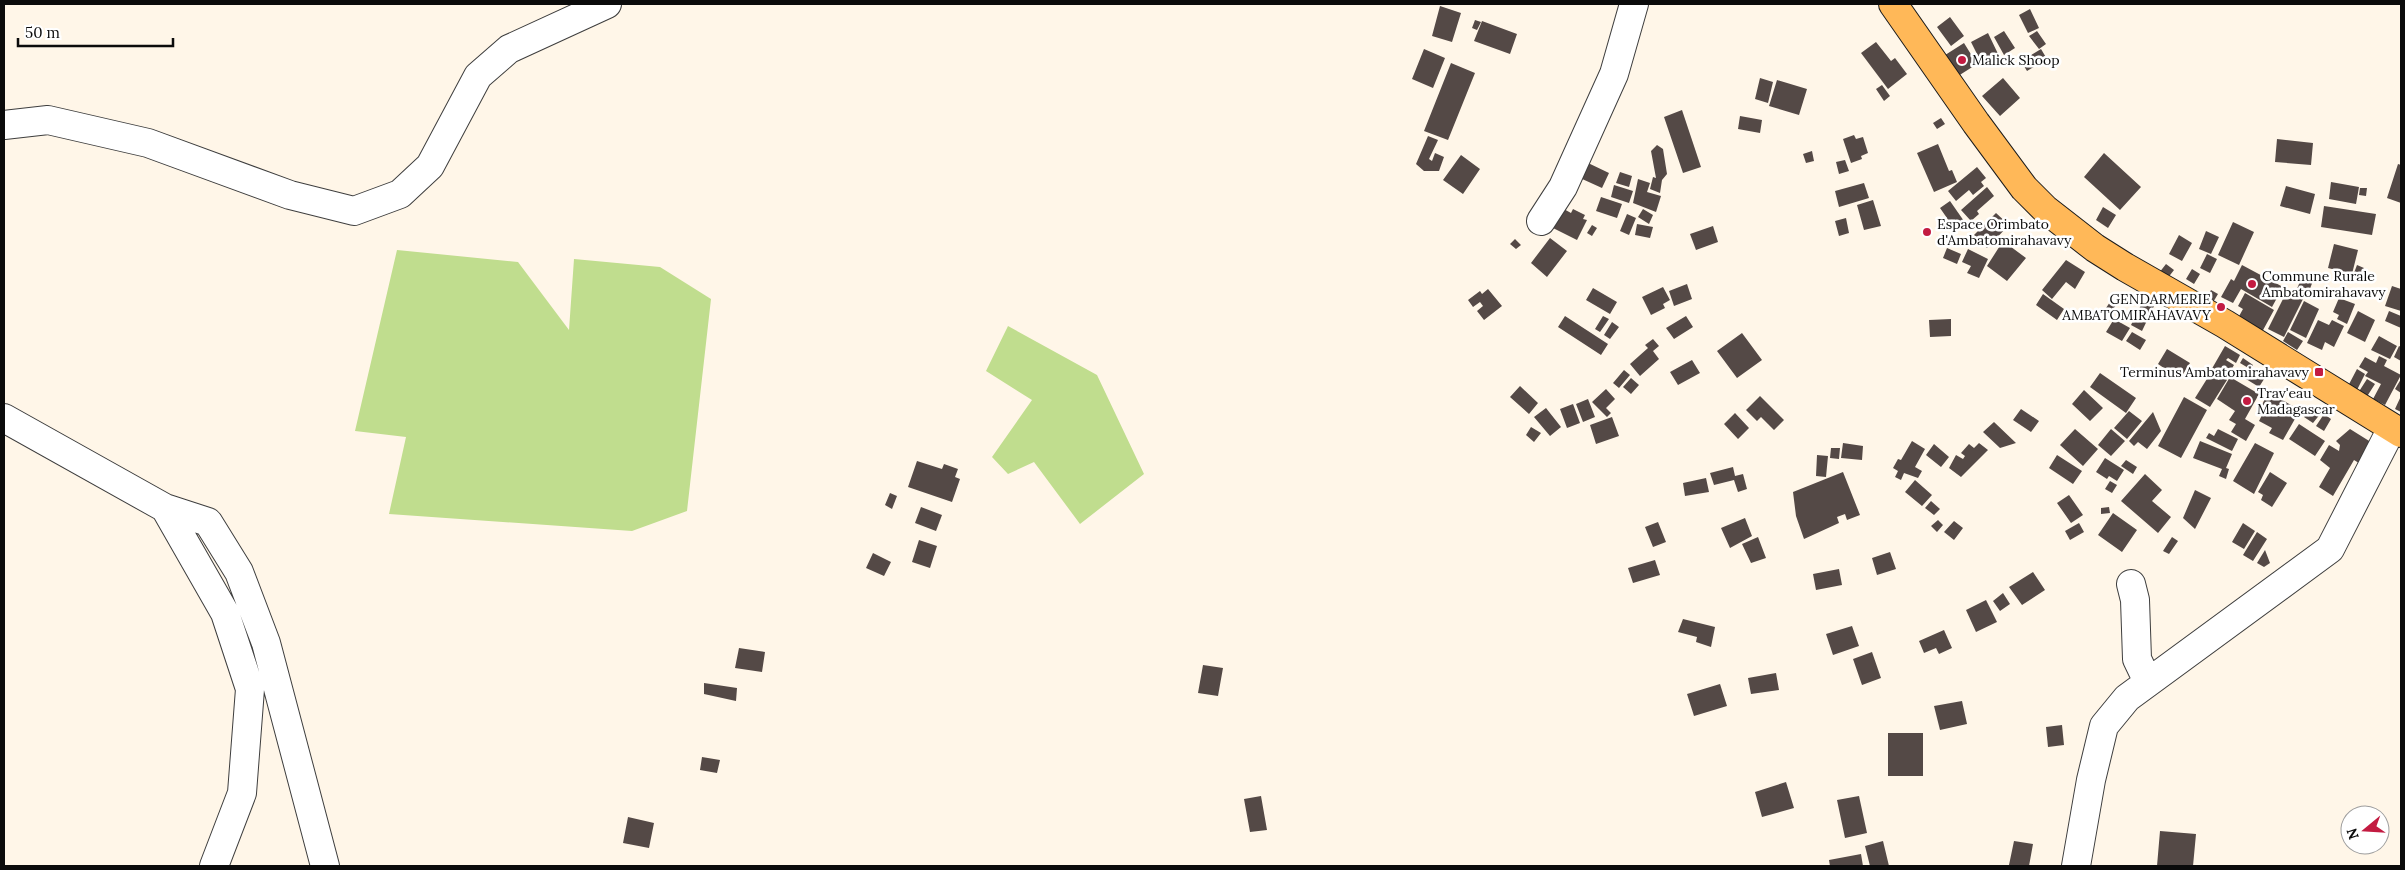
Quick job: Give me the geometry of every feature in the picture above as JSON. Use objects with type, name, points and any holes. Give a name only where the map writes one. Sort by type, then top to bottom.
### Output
[{"type":"main road","points":[[1893,4],[1976,124],[2024,188],[2045,209],[2095,248],[2125,267],[2225,324],[2396,431]]},
{"type":"street","points":[[4,125],[48,120],[148,143],[290,195],[354,211],[400,194],[430,166],[478,76],[509,49],[607,4]]},
{"type":"street","points":[[1541,221],[1563,187],[1614,74],[1634,4]]},
{"type":"street","points":[[4,418],[165,508],[208,522],[239,572],[266,643],[325,866]]},
{"type":"street","points":[[2076,866],[2090,780],[2104,726],[2127,698],[2330,549],[2396,431]]},
{"type":"street","points":[[165,508],[225,613],[250,689],[242,793],[214,866]]},
{"type":"street","points":[[2131,584],[2135,600],[2137,659],[2148,682]]},
{"type":"green space","points":[[397,250],[518,262],[569,330],[574,259],[660,267],[711,299],[687,511],[632,531],[389,514],[406,437],[355,431]]},
{"type":"green space","points":[[1008,326],[1097,375],[1144,474],[1080,524],[1034,462],[1008,474],[992,457],[1032,400],[986,371]]},
{"type":"building","points":[[1440,6],[1461,13],[1452,42],[1432,36]]},
{"type":"building","points":[[2030,9],[2039,28],[2028,33],[2019,15]]},
{"type":"building","points":[[1950,17],[1964,36],[1951,46],[1937,27]]},
{"type":"building","points":[[1475,20],[1481,22],[1477,30],[1472,28]]},
{"type":"building","points":[[1482,21],[1517,34],[1510,54],[1474,41]]},
{"type":"building","points":[[2004,31],[2015,48],[2004,55],[1994,37]]},
{"type":"building","points":[[2037,31],[2046,44],[2039,49],[2029,36]]},
{"type":"building","points":[[1988,33],[2000,58],[1983,66],[1971,42]]},
{"type":"building","points":[[1876,42],[1891,61],[1895,58],[1907,74],[1888,89],[1861,53]]},
{"type":"building","points":[[1964,43],[1977,64],[1955,78],[1942,57]]},
{"type":"building","points":[[1424,49],[1445,58],[1433,88],[1412,79]]},
{"type":"building","points":[[2041,49],[2047,59],[2027,71],[2021,61]]},
{"type":"building","points":[[1451,63],[1475,73],[1448,140],[1424,131]]},
{"type":"building","points":[[1760,78],[1773,82],[1768,103],[1755,99]]},
{"type":"building","points":[[2003,78],[2020,98],[2000,116],[1982,96]]},
{"type":"building","points":[[1777,80],[1807,89],[1799,115],[1769,106]]},
{"type":"building","points":[[1882,85],[1890,96],[1884,101],[1876,89]]},
{"type":"building","points":[[1682,110],[1701,167],[1683,173],[1664,117]]},
{"type":"building","points":[[1740,116],[1762,120],[1760,133],[1738,129]]},
{"type":"building","points":[[1941,118],[1945,124],[1937,129],[1933,123]]},
{"type":"building","points":[[1854,135],[1856,139],[1863,137],[1868,153],[1861,156],[1862,159],[1851,163],[1843,139]]},
{"type":"building","points":[[1428,136],[1438,140],[1429,159],[1432,161],[1435,153],[1444,157],[1439,171],[1424,171],[1416,164]]},
{"type":"building","points":[[2277,139],[2313,143],[2311,165],[2275,162]]},
{"type":"building","points":[[1938,144],[1949,171],[1952,170],[1957,182],[1934,192],[1917,153]]},
{"type":"building","points":[[1657,145],[1663,149],[1667,174],[1662,180],[1660,193],[1650,189],[1653,177],[1656,178],[1651,151]]},
{"type":"building","points":[[1812,151],[1814,161],[1806,163],[1803,154]]},
{"type":"building","points":[[2104,153],[2141,187],[2120,210],[2084,177]]},
{"type":"building","points":[[1461,155],[1480,169],[1463,194],[1443,180]]},
{"type":"building","points":[[1845,160],[1849,171],[1839,174],[1836,162]]},
{"type":"building","points":[[1586,162],[1609,173],[1602,188],[1580,178]]},
{"type":"building","points":[[2398,164],[2401,165],[2401,203],[2387,198]]},
{"type":"building","points":[[1977,167],[1986,178],[1981,182],[1984,186],[1973,195],[1969,190],[1956,201],[1948,191]]},
{"type":"building","points":[[1620,172],[1632,176],[1629,187],[1616,183]]},
{"type":"building","points":[[1638,179],[1650,183],[1647,192],[1661,196],[1656,212],[1633,203]]},
{"type":"building","points":[[2331,182],[2359,187],[2356,204],[2329,199]]},
{"type":"building","points":[[1864,183],[1869,198],[1839,207],[1835,191]]},
{"type":"building","points":[[1614,185],[1633,191],[1629,203],[1611,197]]},
{"type":"building","points":[[2286,186],[2315,194],[2310,214],[2280,206]]},
{"type":"building","points":[[1987,187],[1994,196],[1977,211],[1979,214],[1971,221],[1961,210]]},
{"type":"building","points":[[2360,188],[2367,188],[2366,196],[2359,195]]},
{"type":"building","points":[[1601,197],[1622,204],[1617,218],[1596,211]]},
{"type":"building","points":[[1873,200],[1881,226],[1864,230],[1857,205]]},
{"type":"building","points":[[1950,201],[1966,224],[1956,231],[1940,208]]},
{"type":"building","points":[[2324,206],[2376,214],[2372,235],[2321,227]]},
{"type":"building","points":[[2103,207],[2116,215],[2108,228],[2096,220]]},
{"type":"building","points":[[1562,208],[1571,213],[1573,209],[1585,215],[1583,219],[1587,220],[1577,240],[1553,228]]},
{"type":"building","points":[[1643,209],[1653,215],[1649,224],[1638,217]]},
{"type":"building","points":[[1996,213],[2009,225],[1987,248],[1974,235]]},
{"type":"building","points":[[1627,214],[1636,218],[1629,235],[1620,231]]},
{"type":"building","points":[[1846,218],[1849,233],[1839,236],[1835,221]]},
{"type":"building","points":[[2233,222],[2254,232],[2239,265],[2218,255]]},
{"type":"building","points":[[1637,224],[1653,227],[1650,238],[1635,235]]},
{"type":"building","points":[[1592,225],[1597,228],[1592,236],[1587,233]]},
{"type":"building","points":[[1713,226],[1718,242],[1696,250],[1690,234]]},
{"type":"building","points":[[2206,231],[2219,237],[2211,254],[2199,249]]},
{"type":"building","points":[[2179,235],[2192,243],[2182,261],[2169,254]]},
{"type":"building","points":[[1550,238],[1567,251],[1547,277],[1531,263]]},
{"type":"building","points":[[1515,239],[1521,245],[1516,249],[1510,244]]},
{"type":"building","points":[[2003,241],[2026,258],[2007,281],[1987,266]]},
{"type":"building","points":[[2334,244],[2358,250],[2352,274],[2328,268]]},
{"type":"building","points":[[1947,248],[1961,254],[1957,264],[1943,258]]},
{"type":"building","points":[[1968,249],[1988,259],[1979,278],[1967,273],[1971,266],[1962,262]]},
{"type":"building","points":[[2207,254],[2217,259],[2210,273],[2200,268]]},
{"type":"building","points":[[2066,260],[2085,272],[2075,289],[2066,282],[2052,299],[2042,290]]},
{"type":"building","points":[[2166,264],[2174,270],[2167,279],[2159,273]]},
{"type":"building","points":[[2242,265],[2283,287],[2272,307],[2241,289],[2233,303],[2221,297],[2231,279],[2234,281]]},
{"type":"building","points":[[2357,265],[2364,268],[2361,275],[2354,273]]},
{"type":"building","points":[[2192,269],[2200,274],[2194,284],[2186,279]]},
{"type":"building","points":[[2302,277],[2313,281],[2307,296],[2296,291]]},
{"type":"building","points":[[1687,284],[1692,299],[1674,306],[1669,291]]},
{"type":"building","points":[[2392,286],[2401,289],[2401,311],[2385,306]]},
{"type":"building","points":[[1663,287],[1670,300],[1663,304],[1665,308],[1651,315],[1642,297]]},
{"type":"building","points":[[1593,288],[1617,302],[1610,314],[1586,300]]},
{"type":"building","points":[[1488,289],[1502,306],[1484,320],[1477,311],[1483,306],[1480,302],[1473,307],[1468,300],[1480,291],[1482,294]]},
{"type":"building","points":[[2288,289],[2304,297],[2284,337],[2268,329]]},
{"type":"building","points":[[2211,290],[2218,294],[2212,304],[2205,300]]},
{"type":"building","points":[[2245,293],[2274,310],[2262,332],[2238,318],[2243,309],[2238,306]]},
{"type":"building","points":[[2043,294],[2064,309],[2057,320],[2036,305]]},
{"type":"building","points":[[2339,298],[2355,304],[2347,324],[2337,319],[2339,315],[2333,312]]},
{"type":"building","points":[[2143,301],[2154,306],[2142,331],[2131,325]]},
{"type":"building","points":[[2304,301],[2319,309],[2306,338],[2290,330]]},
{"type":"building","points":[[2110,302],[2116,305],[2110,314],[2104,311]]},
{"type":"building","points":[[2358,311],[2375,320],[2365,342],[2347,333]]},
{"type":"building","points":[[2389,311],[2401,316],[2401,328],[2385,321]]},
{"type":"building","points":[[1565,316],[1608,344],[1601,355],[1558,327]]},
{"type":"building","points":[[1603,316],[1609,319],[1600,332],[1595,329]]},
{"type":"building","points":[[1686,316],[1693,327],[1674,339],[1666,328]]},
{"type":"building","points":[[1951,319],[1951,336],[1930,337],[1929,320]]},
{"type":"building","points":[[2114,319],[2130,328],[2122,341],[2106,332]]},
{"type":"building","points":[[2318,320],[2329,325],[2332,320],[2344,326],[2334,347],[2325,342],[2322,350],[2307,343]]},
{"type":"building","points":[[1612,322],[1619,327],[1610,339],[1604,335]]},
{"type":"building","points":[[2132,332],[2146,340],[2140,350],[2126,341]]},
{"type":"building","points":[[2288,332],[2303,341],[2297,350],[2283,341]]},
{"type":"building","points":[[1742,333],[1762,360],[1737,378],[1717,351]]},
{"type":"building","points":[[2379,336],[2397,346],[2390,359],[2371,350]]},
{"type":"building","points":[[1653,339],[1659,346],[1653,351],[1659,359],[1640,376],[1630,364],[1648,348],[1645,345]]},
{"type":"building","points":[[2225,346],[2240,355],[2236,363],[2228,358],[2226,360],[2234,365],[2228,375],[2221,372],[2218,377],[2210,372]]},
{"type":"building","points":[[2399,346],[2401,347],[2401,361],[2394,357]]},
{"type":"building","points":[[2167,349],[2190,363],[2180,379],[2158,364]]},
{"type":"building","points":[[2379,356],[2387,360],[2384,366],[2401,375],[2385,405],[2373,399],[2381,384],[2365,376],[2368,372],[2359,367],[2365,357],[2376,363]]},
{"type":"building","points":[[2243,358],[2253,365],[2250,369],[2240,363]]},
{"type":"building","points":[[1692,360],[1700,373],[1678,385],[1670,372]]},
{"type":"building","points":[[2252,369],[2266,376],[2259,387],[2246,379]]},
{"type":"building","points":[[2357,369],[2365,374],[2356,392],[2347,388]]},
{"type":"building","points":[[1624,370],[1630,375],[1619,388],[1613,383]]},
{"type":"building","points":[[2100,373],[2136,398],[2126,413],[2090,387]]},
{"type":"building","points":[[2210,374],[2219,380],[2221,376],[2227,380],[2210,407],[2195,398]]},
{"type":"building","points":[[2230,377],[2259,394],[2245,419],[2255,425],[2246,441],[2231,432],[2236,424],[2229,420],[2235,411],[2217,399]]},
{"type":"building","points":[[1631,378],[1639,385],[1631,394],[1623,387]]},
{"type":"building","points":[[2367,379],[2375,384],[2366,398],[2358,393]]},
{"type":"building","points":[[2401,379],[2401,393],[2395,389]]},
{"type":"building","points":[[1520,386],[1538,403],[1529,414],[1510,397]]},
{"type":"building","points":[[1606,389],[1615,399],[1606,408],[1611,413],[1607,417],[1592,402]]},
{"type":"building","points":[[2084,390],[2103,408],[2090,421],[2072,404]]},
{"type":"building","points":[[2276,390],[2285,395],[2283,399],[2274,394]]},
{"type":"building","points":[[2268,392],[2300,410],[2283,440],[2269,433],[2272,428],[2259,421],[2266,407],[2262,405]]},
{"type":"building","points":[[1760,396],[1784,420],[1774,430],[1761,417],[1757,421],[1746,410]]},
{"type":"building","points":[[2401,396],[2401,412],[2395,409]]},
{"type":"building","points":[[2184,397],[2207,410],[2181,458],[2158,446]]},
{"type":"building","points":[[1588,399],[1595,417],[1583,422],[1576,404]]},
{"type":"building","points":[[1573,404],[1580,423],[1567,428],[1560,409]]},
{"type":"building","points":[[2312,406],[2321,413],[2313,423],[2304,417]]},
{"type":"building","points":[[1546,408],[1561,427],[1550,436],[1534,417]]},
{"type":"building","points":[[2021,409],[2039,421],[2031,432],[2013,420]]},
{"type":"building","points":[[2129,411],[2142,421],[2127,439],[2114,428]]},
{"type":"building","points":[[2153,412],[2161,431],[2147,449],[2138,442],[2134,446],[2129,441]]},
{"type":"building","points":[[1735,413],[1749,428],[1738,439],[1724,424]]},
{"type":"building","points":[[2324,414],[2331,419],[2324,431],[2316,426]]},
{"type":"building","points":[[1612,417],[1619,436],[1596,444],[1590,425]]},
{"type":"building","points":[[1994,422],[2016,443],[2000,448],[1983,432]]},
{"type":"building","points":[[2299,424],[2325,441],[2315,456],[2289,439]]},
{"type":"building","points":[[1531,427],[1541,433],[1534,442],[1526,435]]},
{"type":"building","points":[[2075,429],[2098,449],[2083,466],[2060,445]]},
{"type":"building","points":[[2111,429],[2125,441],[2111,456],[2098,445]]},
{"type":"building","points":[[2218,429],[2238,439],[2232,451],[2206,438],[2209,433],[2214,436]]},
{"type":"building","points":[[2350,429],[2374,444],[2362,465],[2354,460],[2333,496],[2319,487],[2330,468],[2320,460],[2329,445],[2339,451],[2340,445],[2336,441]]},
{"type":"building","points":[[1912,441],[1925,449],[1915,467],[1922,471],[1918,478],[1904,473],[1901,480],[1895,477],[1898,471],[1893,468],[1898,459],[1901,460]]},
{"type":"building","points":[[2200,441],[2232,454],[2226,468],[2229,469],[2226,479],[2219,476],[2222,469],[2193,458]]},
{"type":"building","points":[[1843,443],[1863,446],[1862,460],[1841,458]]},
{"type":"building","points":[[1979,443],[1988,450],[1961,477],[1949,468],[1956,455],[1963,459],[1965,456],[1961,453],[1969,444],[1974,448]]},
{"type":"building","points":[[2255,443],[2274,453],[2254,494],[2233,481]]},
{"type":"building","points":[[1934,444],[1949,457],[1941,467],[1926,455]]},
{"type":"building","points":[[1831,448],[1840,448],[1839,459],[1830,458]]},
{"type":"building","points":[[1817,455],[1828,456],[1826,477],[1816,476]]},
{"type":"building","points":[[2057,455],[2082,471],[2073,484],[2049,468]]},
{"type":"building","points":[[2105,458],[2124,470],[2117,481],[2109,476],[2107,479],[2096,472]]},
{"type":"building","points":[[2126,460],[2137,467],[2133,474],[2121,466]]},
{"type":"building","points":[[917,461],[942,469],[944,464],[958,469],[955,477],[960,479],[952,502],[908,487]]},
{"type":"building","points":[[1733,467],[1735,476],[1743,474],[1747,489],[1738,492],[1734,480],[1714,485],[1710,473]]},
{"type":"building","points":[[1843,472],[1860,515],[1847,520],[1845,514],[1837,517],[1839,523],[1804,539],[1796,516],[1793,492]]},
{"type":"building","points":[[2270,472],[2287,483],[2272,507],[2261,500],[2263,495],[2258,492]]},
{"type":"building","points":[[2145,474],[2162,490],[2152,501],[2171,517],[2158,533],[2121,501]]},
{"type":"building","points":[[1706,478],[1709,492],[1685,496],[1683,483]]},
{"type":"building","points":[[1915,480],[1932,495],[1922,506],[1905,492]]},
{"type":"building","points":[[2110,481],[2117,485],[2112,493],[2105,489]]},
{"type":"building","points":[[2195,490],[2211,498],[2195,529],[2183,518]]},
{"type":"building","points":[[890,493],[897,496],[892,509],[885,505]]},
{"type":"building","points":[[2069,495],[2083,515],[2071,523],[2057,503]]},
{"type":"building","points":[[1931,501],[1940,509],[1934,515],[1925,508]]},
{"type":"building","points":[[921,507],[942,515],[936,531],[915,523]]},
{"type":"building","points":[[2109,507],[2110,513],[2101,514],[2101,508]]},
{"type":"building","points":[[2113,513],[2137,530],[2122,552],[2098,535]]},
{"type":"building","points":[[1745,518],[1752,536],[1730,548],[1721,528]]},
{"type":"building","points":[[1938,520],[1943,525],[1937,532],[1931,526]]},
{"type":"building","points":[[1954,521],[1963,528],[1954,540],[1944,532]]},
{"type":"building","points":[[1658,522],[1666,542],[1653,547],[1645,527]]},
{"type":"building","points":[[2079,523],[2084,532],[2070,540],[2065,531]]},
{"type":"building","points":[[2243,523],[2255,531],[2244,549],[2232,542]]},
{"type":"building","points":[[2257,532],[2267,539],[2253,561],[2243,555]]},
{"type":"building","points":[[1758,537],[1766,558],[1751,563],[1742,544]]},
{"type":"building","points":[[2172,537],[2178,541],[2169,554],[2163,551]]},
{"type":"building","points":[[919,540],[937,546],[930,568],[912,562]]},
{"type":"building","points":[[2265,550],[2270,563],[2264,567],[2257,563]]},
{"type":"building","points":[[1890,552],[1896,569],[1877,575],[1872,558]]},
{"type":"building","points":[[873,553],[891,562],[884,576],[866,568]]},
{"type":"building","points":[[1655,560],[1660,575],[1633,583],[1628,568]]},
{"type":"building","points":[[1839,569],[1842,585],[1816,590],[1813,574]]},
{"type":"building","points":[[2033,572],[2045,590],[2022,605],[2009,587]]},
{"type":"building","points":[[2003,593],[2010,604],[2000,611],[1993,601]]},
{"type":"building","points":[[1986,600],[1997,622],[1976,632],[1966,610]]},
{"type":"building","points":[[1683,619],[1715,627],[1711,647],[1696,642],[1697,637],[1678,632]]},
{"type":"building","points":[[1852,626],[1859,646],[1833,655],[1826,634]]},
{"type":"building","points":[[1944,630],[1952,648],[1939,654],[1936,648],[1924,653],[1919,641]]},
{"type":"building","points":[[739,648],[765,652],[762,672],[735,668]]},
{"type":"building","points":[[1872,652],[1881,678],[1862,685],[1853,659]]},
{"type":"building","points":[[1203,665],[1223,668],[1218,696],[1198,693]]},
{"type":"building","points":[[1776,673],[1779,690],[1751,694],[1748,678]]},
{"type":"building","points":[[704,683],[737,688],[736,701],[704,694]]},
{"type":"building","points":[[1720,684],[1727,706],[1694,716],[1687,694]]},
{"type":"building","points":[[1962,701],[1967,724],[1940,730],[1934,706]]},
{"type":"building","points":[[2062,725],[2064,745],[2048,747],[2046,727]]},
{"type":"building","points":[[1888,733],[1923,733],[1923,776],[1888,776]]},
{"type":"building","points":[[702,757],[720,760],[717,773],[700,770]]},
{"type":"building","points":[[1786,782],[1794,808],[1762,817],[1755,792]]},
{"type":"building","points":[[1261,796],[1267,830],[1250,832],[1244,799]]},
{"type":"building","points":[[1859,796],[1867,833],[1845,838],[1837,800]]},
{"type":"building","points":[[628,817],[654,823],[649,848],[623,843]]},
{"type":"building","points":[[2160,831],[2196,834],[2193,866],[2157,866]]},
{"type":"building","points":[[1883,841],[1889,866],[1870,866],[1865,846]]},
{"type":"building","points":[[2014,841],[2033,844],[2029,866],[2009,865]]},
{"type":"building","points":[[1861,854],[1863,866],[1830,866],[1829,860]]},
{"type":"place","name":"Malick Shoop","points":[[1962,60]]},
{"type":"place","name":"Espace Orimbato d'Ambatomirahavavy","points":[[1927,232]]},
{"type":"place","name":"Commune Rurale Ambatomirahavavy","points":[[2252,284]]},
{"type":"place","name":"GENDARMERIE AMBATOMIRAHAVAVY","points":[[2221,307]]},
{"type":"place","name":"Terminus Ambatomirahavavy","points":[[2319,372]]},
{"type":"place","name":"Trav'eau Madagascar","points":[[2247,401]]}]
